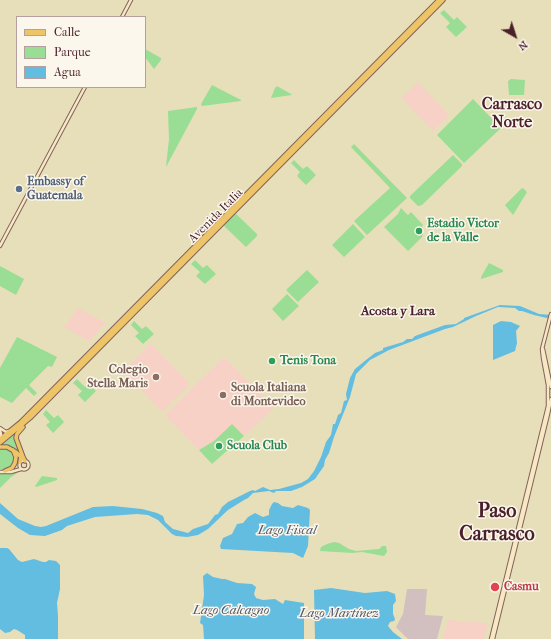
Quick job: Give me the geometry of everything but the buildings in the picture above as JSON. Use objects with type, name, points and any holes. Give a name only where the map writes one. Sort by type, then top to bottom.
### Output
[{"type":"main road","points":[[123,16],[131,0]]},
{"type":"main road","points":[[326,116],[334,105],[439,0]]},
{"type":"main road","name":"Avenida Italia","points":[[0,439],[10,431],[444,0]]},
{"type":"main road","points":[[0,246],[84,88]]},
{"type":"main road","name":"Avenida Italia","points":[[0,443],[30,418],[319,126],[326,116]]},
{"type":"main road","points":[[492,639],[548,406],[548,385],[542,358],[543,347],[551,314]]},
{"type":"main road","points":[[543,347],[551,387]]},
{"type":"main road","points":[[492,639],[551,399]]},
{"type":"main road","points":[[0,471],[10,472],[25,469],[28,466],[28,463],[21,453],[16,436],[30,418]]},
{"type":"main road","points":[[0,439],[0,431],[10,431]]},
{"type":"main road","points":[[0,447],[12,449],[20,456],[21,469]]},
{"type":"main road","points":[[5,471],[12,468],[15,463],[16,457],[12,449]]},
{"type":"main road","points":[[0,471],[15,470],[25,460]]},
{"type":"shaded area","points":[[418,82],[449,115],[433,131],[401,98]]},
{"type":"shaded area","points":[[78,308],[106,323],[89,341],[64,327]]},
{"type":"shaded area","name":"Colegio Stella Maris","points":[[151,344],[190,384],[162,412],[123,371]]},
{"type":"shaded area","name":"Scuola Italiana di Montevideo","points":[[224,357],[274,408],[244,436],[232,424],[214,441],[199,450],[165,415]]},
{"type":"shaded area","points":[[407,589],[427,589],[425,615],[443,616],[437,639],[408,639],[396,627],[403,614]]},
{"type":"shaded area","points":[[448,620],[488,623],[484,639],[443,639]]},
{"type":"green space","points":[[444,10],[454,20],[457,17],[467,27],[456,37],[446,27],[450,23],[440,13]]},
{"type":"green space","points":[[146,50],[161,58],[154,69],[146,58]]},
{"type":"green space","points":[[511,79],[525,80],[524,95],[509,95],[508,81]]},
{"type":"green space","points":[[212,85],[241,101],[202,106],[201,104]]},
{"type":"green space","points":[[277,86],[291,94],[292,95],[271,98]]},
{"type":"green space","points":[[473,99],[501,128],[464,163],[437,135]]},
{"type":"green space","points":[[197,107],[166,167],[169,139],[168,111]]},
{"type":"green space","points":[[354,144],[407,198],[367,235],[354,221],[390,188],[351,147]]},
{"type":"green space","points":[[453,155],[462,164],[462,166],[422,205],[418,206],[410,198],[410,196]]},
{"type":"green space","points":[[294,160],[303,169],[307,166],[316,175],[306,185],[297,176],[300,172],[291,163]]},
{"type":"green space","points":[[522,188],[527,192],[513,215],[505,205]]},
{"type":"green space","points":[[401,208],[408,215],[411,212],[423,225],[421,228],[423,234],[422,237],[408,251],[384,227],[398,214]]},
{"type":"green space","points":[[235,213],[257,234],[257,236],[246,247],[223,224]]},
{"type":"green space","points":[[353,224],[365,237],[344,257],[332,245]]},
{"type":"green space","points":[[195,260],[203,268],[207,265],[216,274],[205,284],[196,276],[200,272],[191,264]]},
{"type":"green space","points":[[489,263],[503,270],[503,272],[481,279],[481,277]]},
{"type":"green space","points":[[0,266],[24,279],[16,295],[0,286]]},
{"type":"green space","points":[[307,270],[319,282],[298,302],[286,290]]},
{"type":"green space","points":[[287,294],[299,306],[283,321],[272,309]]},
{"type":"green space","points":[[134,321],[142,329],[146,326],[154,334],[143,344],[135,336],[139,333],[131,325]]},
{"type":"green space","points":[[17,337],[57,357],[52,367],[48,366],[29,385],[37,393],[34,396],[26,388],[12,403],[0,397],[0,368]]},
{"type":"green space","points":[[77,379],[85,387],[88,383],[96,391],[85,402],[78,395],[82,391],[73,383]]},
{"type":"green space","points":[[46,410],[54,418],[58,415],[64,422],[53,433],[46,425],[50,422],[43,414]]},
{"type":"green space","name":"Scuola Club","points":[[232,424],[244,436],[212,464],[199,450],[214,441]]},
{"type":"green space","points":[[23,426],[16,435],[23,459],[19,453],[0,445]]},
{"type":"green space","points":[[4,447],[11,450],[15,456],[13,466],[5,470],[0,469],[0,448]]},
{"type":"green space","points":[[19,472],[11,477],[0,488],[0,473],[6,474]]},
{"type":"green space","points":[[42,476],[57,478],[57,480],[36,487],[35,486]]},
{"type":"green space","points":[[334,542],[356,551],[379,549],[382,546],[386,546],[387,552],[384,556],[362,552],[352,553],[320,551],[321,547]]},
{"type":"water","points":[[500,305],[520,306],[539,314],[551,315],[551,319],[519,311],[515,308],[498,307],[453,327],[389,350],[370,360],[356,374],[350,397],[324,466],[315,479],[302,487],[291,491],[253,493],[248,498],[228,510],[208,529],[198,535],[187,537],[176,536],[158,520],[148,515],[137,514],[95,517],[67,526],[62,530],[45,536],[30,535],[0,514],[0,503],[18,519],[41,527],[93,507],[113,506],[142,509],[157,513],[163,516],[165,522],[173,529],[188,533],[193,529],[208,524],[228,502],[250,491],[255,491],[263,487],[270,490],[279,489],[301,483],[308,479],[321,457],[326,442],[331,435],[333,424],[335,424],[338,415],[341,413],[344,401],[347,400],[346,394],[350,378],[355,369],[375,353],[383,350],[383,348],[403,342],[407,339],[412,339],[415,336],[445,325],[456,324],[464,318]]},
{"type":"water","points":[[501,321],[511,322],[520,326],[516,331],[517,343],[515,351],[493,360],[493,325]]},
{"type":"water","name":"Lago Fiscal","points":[[274,502],[282,506],[293,508],[298,505],[310,510],[308,546],[303,558],[293,553],[221,549],[220,546],[223,538],[232,534],[237,524],[243,523],[248,517],[255,513],[263,517],[269,515],[269,510]]},
{"type":"water","points":[[0,548],[9,549],[18,560],[22,562],[34,559],[43,562],[49,560],[56,561],[60,565],[60,589],[57,603],[58,639],[25,639],[25,635],[17,630],[14,629],[5,633],[0,629]]},
{"type":"water","name":"Lago Calcagno","points":[[207,573],[213,577],[237,583],[252,584],[256,587],[254,594],[256,598],[263,600],[275,599],[283,604],[285,600],[304,603],[304,639],[204,639],[203,625],[200,623],[204,595],[203,576]]},
{"type":"water","name":"Lago Martínez","points":[[331,588],[365,593],[387,591],[395,594],[396,601],[393,605],[393,614],[395,619],[394,621],[390,622],[388,626],[402,639],[315,639],[314,590]]},
{"type":"place","name":"Embassy of Guatemala","points":[[19,189]]},
{"type":"place","name":"Estadio Victor de la Valle","points":[[419,231]]},
{"type":"place","name":"Tenis Tona","points":[[272,361]]},
{"type":"place","name":"Colegio Stella Maris","points":[[156,377]]},
{"type":"place","name":"Scuola Italiana di Montevideo","points":[[223,395]]},
{"type":"place","name":"Scuola Club","points":[[219,446]]},
{"type":"place","name":"Casmu","points":[[495,587]]},
{"type":"district","name":"Carrasco Norte","points":[[512,114]]},
{"type":"district","name":"Acosta y Lara","points":[[398,312]]},
{"type":"district","name":"Paso Carrasco","points":[[497,524]]}]
